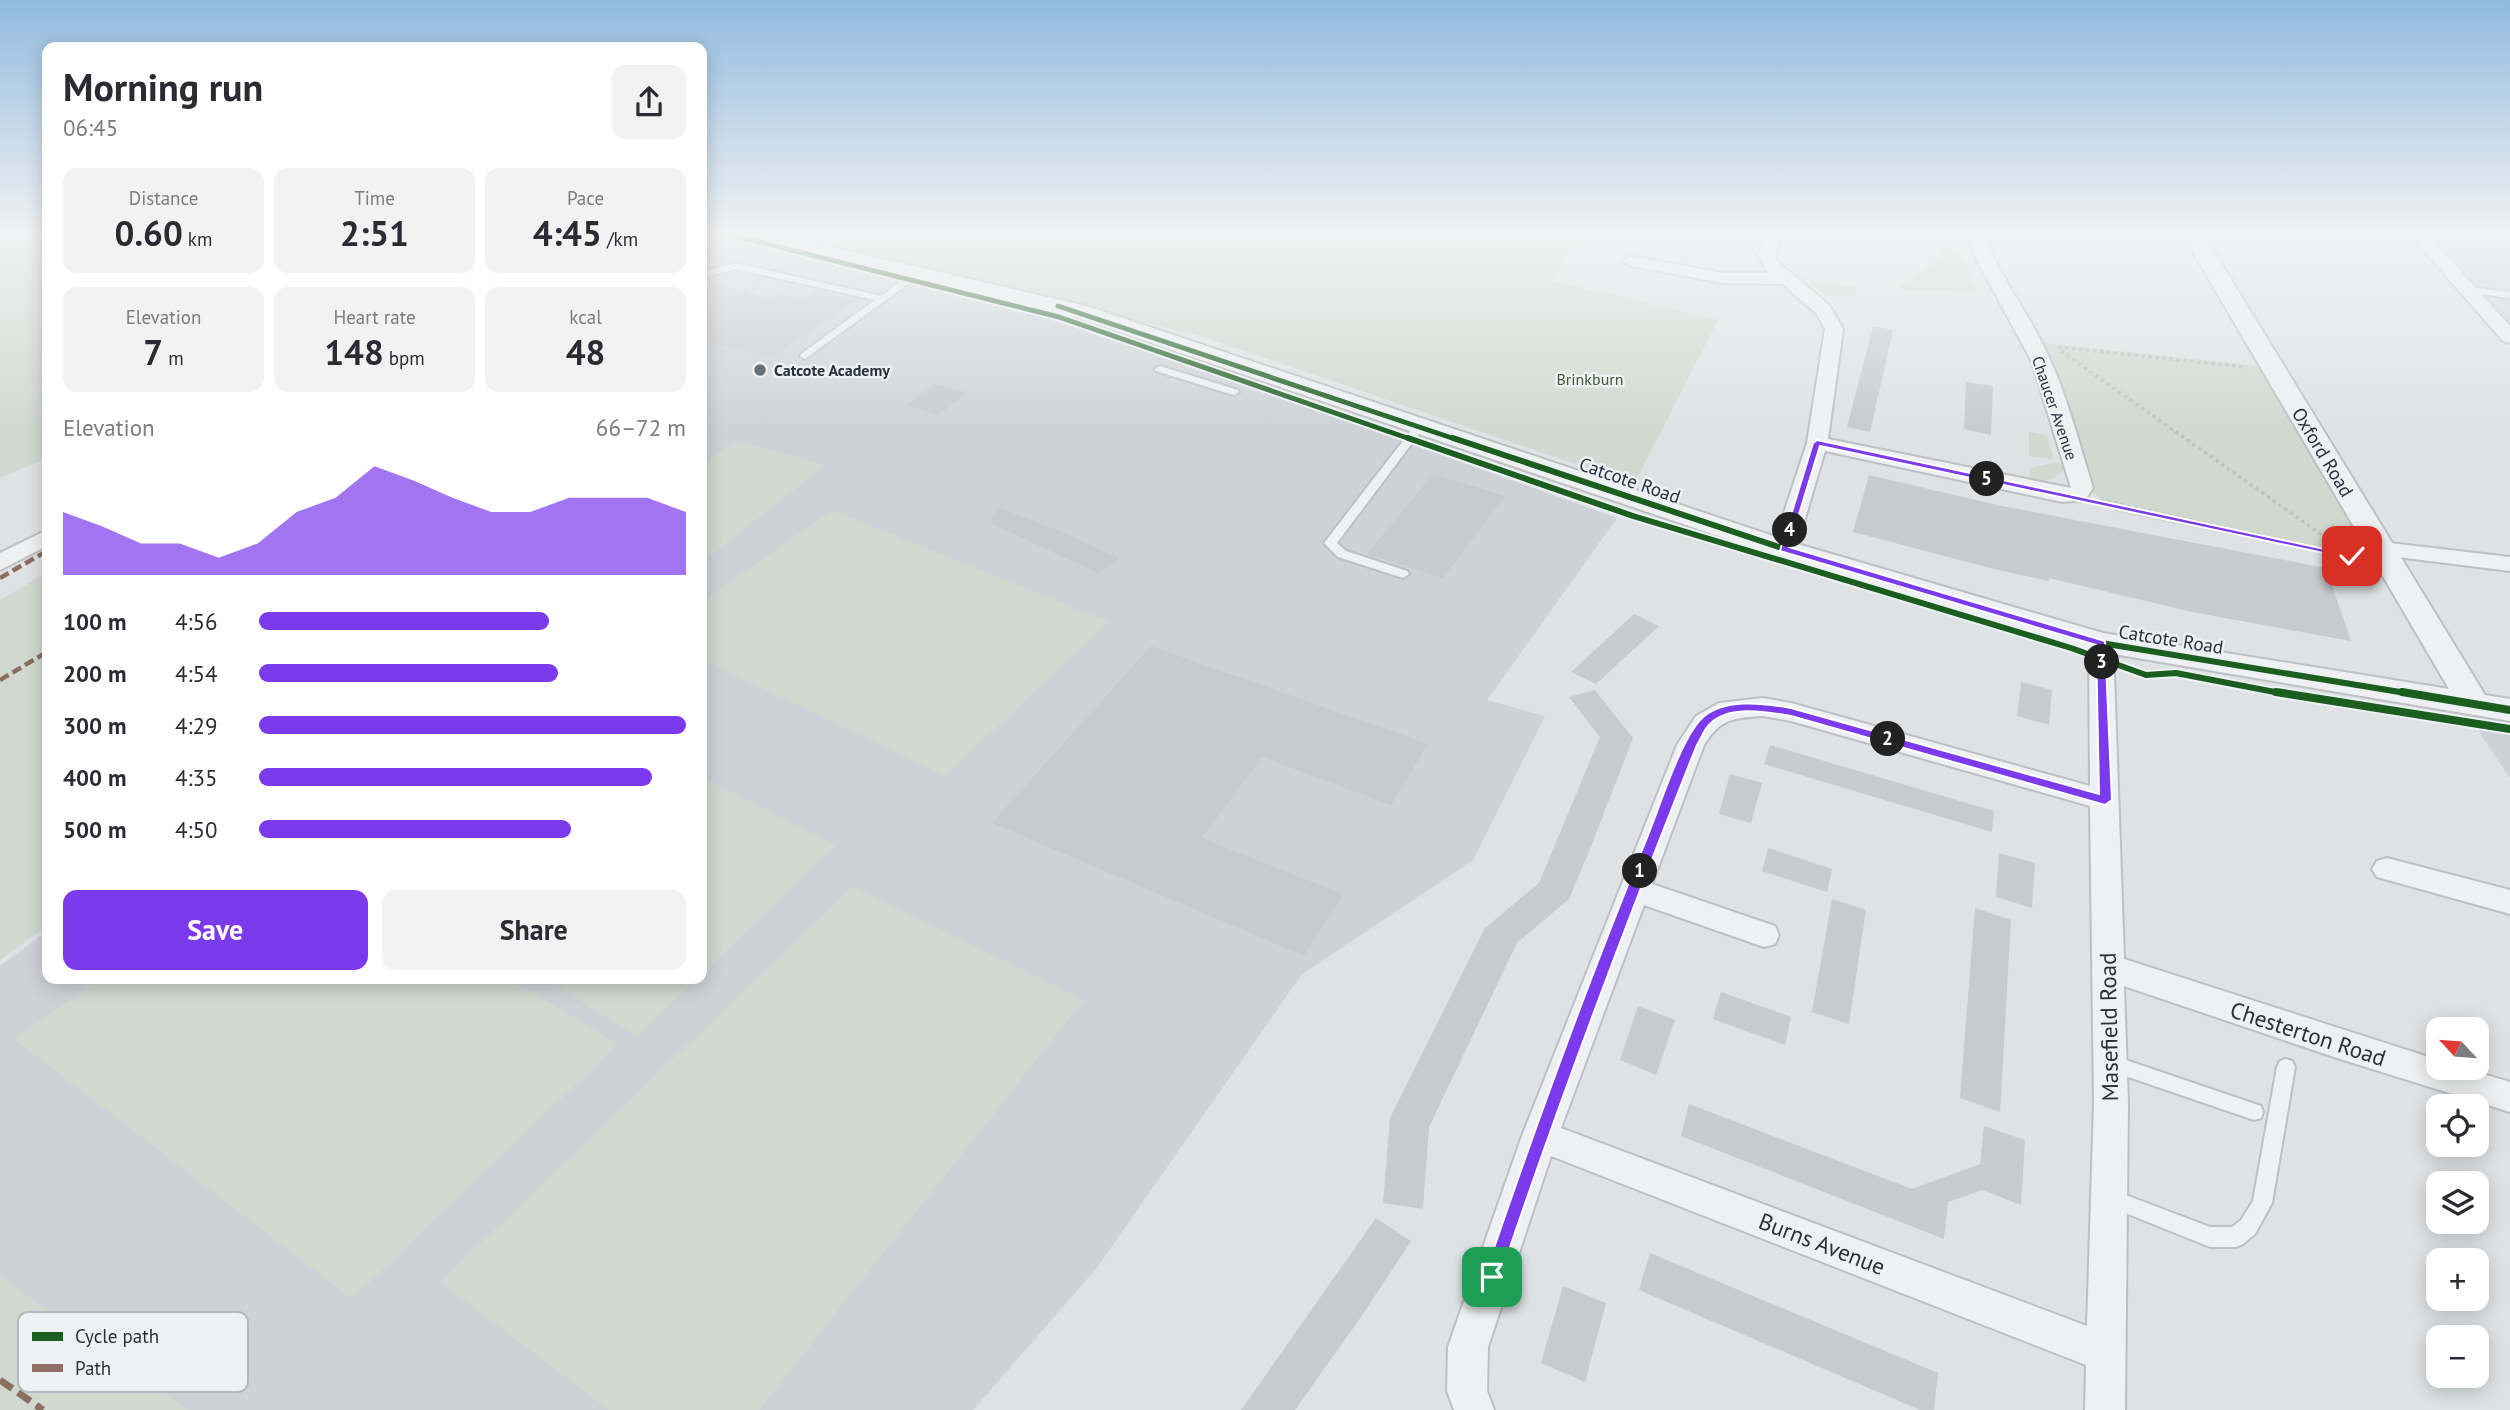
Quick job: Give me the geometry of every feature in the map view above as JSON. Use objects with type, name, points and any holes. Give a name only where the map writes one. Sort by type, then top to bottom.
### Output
[{"type":"street","name":"Catcote Road","points":[[1035,301],[1082,312],[1784,549],[2101,643],[2510,710]]},
{"type":"street","points":[[1784,549],[1817,443],[1834,329],[1832,321],[1813,301]]},
{"type":"street","name":"Chaucer Avenue","points":[[2008,301],[2033,344],[2052,387],[2082,488],[2077,495]]},
{"type":"street","name":"Oxford Road","points":[[2233,301],[2475,705]]},
{"type":"street","points":[[2478,301],[2510,337]]},
{"type":"street","points":[[1817,443],[2062,495],[2077,495]]},
{"type":"street","points":[[0,563],[42,540]]},
{"type":"street","points":[[2385,556],[2510,564]]},
{"type":"street","name":"Masefield Road","points":[[2101,643],[2109,1063],[2105,1410]]},
{"type":"street","points":[[1474,1410],[1467,1391],[1468,1347],[1540,1136],[1633,889],[1691,745],[1705,722],[1727,709],[1763,707],[1791,712],[2105,800]]},
{"type":"street","points":[[2387,869],[2510,902]]},
{"type":"street","points":[[1633,889],[1764,935]]},
{"type":"street","name":"Chesterton Road","points":[[2108,967],[2334,1043],[2510,1097]]},
{"type":"street","name":"Burns Avenue","points":[[1540,1136],[2105,1353]]},
{"type":"lane","points":[[805,356],[880,301]]},
{"type":"lane","points":[[1160,369],[1234,393]]},
{"type":"lane","points":[[1403,574],[1342,554],[1330,543],[1420,426]]},
{"type":"lane","points":[[2109,1063],[2254,1112]]},
{"type":"lane","points":[[2109,1197],[2210,1237],[2236,1237],[2248,1227],[2262,1203],[2286,1067]]},
{"type":"path","points":[[2275,370],[2055,346],[2352,556]]},
{"type":"path","points":[[2077,495],[2352,556],[2385,556]]},
{"type":"shaded area","points":[[707,301],[989,301],[1130,343],[1617,518],[1487,700],[1545,716],[1473,860],[1302,974],[1096,1269],[973,1410],[144,1410],[112,1392],[248,1392],[248,1312],[18,1312],[18,1339],[0,1329],[0,966],[42,935],[42,984],[707,984]]},
{"type":"shaded area","points":[[2490,301],[2510,301],[2510,323]]},
{"type":"shaded area","points":[[2467,714],[2510,719],[2510,778]]},
{"type":"green space","points":[[0,301],[42,301],[42,460],[0,478]]},
{"type":"green space","name":"Brinkburn","points":[[1059,301],[1637,301],[1718,320],[1634,484],[1203,337]]},
{"type":"green space","points":[[2035,342],[2268,367],[2387,566],[2116,512],[2088,488]]},
{"type":"green space","points":[[2029,432],[2047,435],[2053,459],[2029,456]]},
{"type":"green space","points":[[736,440],[825,465],[707,559],[707,461]]},
{"type":"green space","points":[[2058,462],[2064,468],[2057,476],[2044,481],[2028,482],[2030,468]]},
{"type":"green space","points":[[832,510],[1109,622],[945,776],[707,661],[707,598]]},
{"type":"green space","points":[[42,576],[42,930],[0,960],[0,600]]},
{"type":"green space","points":[[707,780],[836,845],[707,970]]},
{"type":"green space","points":[[853,886],[1084,1000],[759,1410],[609,1410],[440,1282]]},
{"type":"green space","points":[[92,984],[519,984],[618,1044],[352,1299],[14,1039]]},
{"type":"green space","points":[[554,984],[692,984],[637,1037]]},
{"type":"green space","points":[[0,1276],[51,1312],[18,1312],[18,1392],[163,1392],[188,1410],[0,1410]]},
{"type":"building","points":[[707,301],[856,301],[772,357],[707,341]]},
{"type":"building","points":[[1873,326],[1893,330],[1870,432],[1847,427]]},
{"type":"building","points":[[1966,382],[1993,386],[1991,435],[1964,429]]},
{"type":"building","points":[[934,384],[967,393],[938,415],[906,405]]},
{"type":"building","points":[[1433,474],[1505,496],[1443,578],[1367,554]]},
{"type":"building","points":[[1869,475],[1997,505],[2326,568],[2351,641],[2192,612],[2049,578],[2049,581],[1994,569],[1853,532]]},
{"type":"building","points":[[998,507],[1119,558],[1099,574],[991,523]]},
{"type":"building","points":[[1634,614],[1659,626],[1596,684],[1571,672]]},
{"type":"building","points":[[1151,646],[1428,744],[1391,805],[1262,757],[1202,838],[1343,894],[1304,956],[992,823]]},
{"type":"building","points":[[2021,682],[2052,690],[2049,725],[2017,716]]},
{"type":"building","points":[[1595,690],[1633,738],[1592,844],[1569,899],[1517,943],[1429,1127],[1423,1209],[1383,1203],[1390,1118],[1485,928],[1539,883],[1600,737],[1569,697]]},
{"type":"building","points":[[1770,745],[1994,811],[1992,832],[1764,764]]},
{"type":"building","points":[[1730,774],[1762,783],[1751,823],[1719,814]]},
{"type":"building","points":[[1768,848],[1832,869],[1827,892],[1762,871]]},
{"type":"building","points":[[1999,853],[2035,863],[2032,908],[1996,897]]},
{"type":"building","points":[[1832,899],[1866,910],[1849,1024],[1812,1012]]},
{"type":"building","points":[[1975,908],[2011,920],[2000,1112],[1960,1098]]},
{"type":"building","points":[[1721,992],[1791,1017],[1785,1045],[1713,1019]]},
{"type":"building","points":[[1638,1006],[1675,1020],[1656,1075],[1620,1060]]},
{"type":"building","points":[[1689,1104],[1912,1189],[1980,1164],[1984,1126],[2025,1140],[2021,1205],[1982,1190],[1948,1202],[1944,1239],[1681,1136]]},
{"type":"building","points":[[1376,1218],[1411,1241],[1361,1317],[1295,1410],[1241,1410]]},
{"type":"building","points":[[1650,1253],[1938,1373],[1934,1410],[1920,1410],[1639,1290]]},
{"type":"building","points":[[1563,1286],[1606,1303],[1585,1382],[1541,1363]]},
{"type":"marked path","points":[[0,578],[42,554]]},
{"type":"marked path","points":[[0,680],[42,655]]},
{"type":"marked path","points":[[0,1380],[43,1410]]},
{"type":"cycle path","points":[[994,301],[1059,317],[1633,516],[2071,648],[2146,675],[2176,673],[2321,701],[2510,729]]},
{"type":"cycle path","points":[[1058,306],[1812,558]]},
{"type":"cycle path","points":[[1889,581],[2101,643],[2510,710]]},
{"type":"place","name":"Catcote Academy","points":[[760,370]]},
{"type":"route","points":[[1492,1277],[1540,1136],[1633,889],[1691,745],[1705,722],[1727,709],[1763,707],[1791,712],[2105,800],[2101,643],[1784,549],[1817,443],[2062,495],[2077,495],[2352,556]]}]
